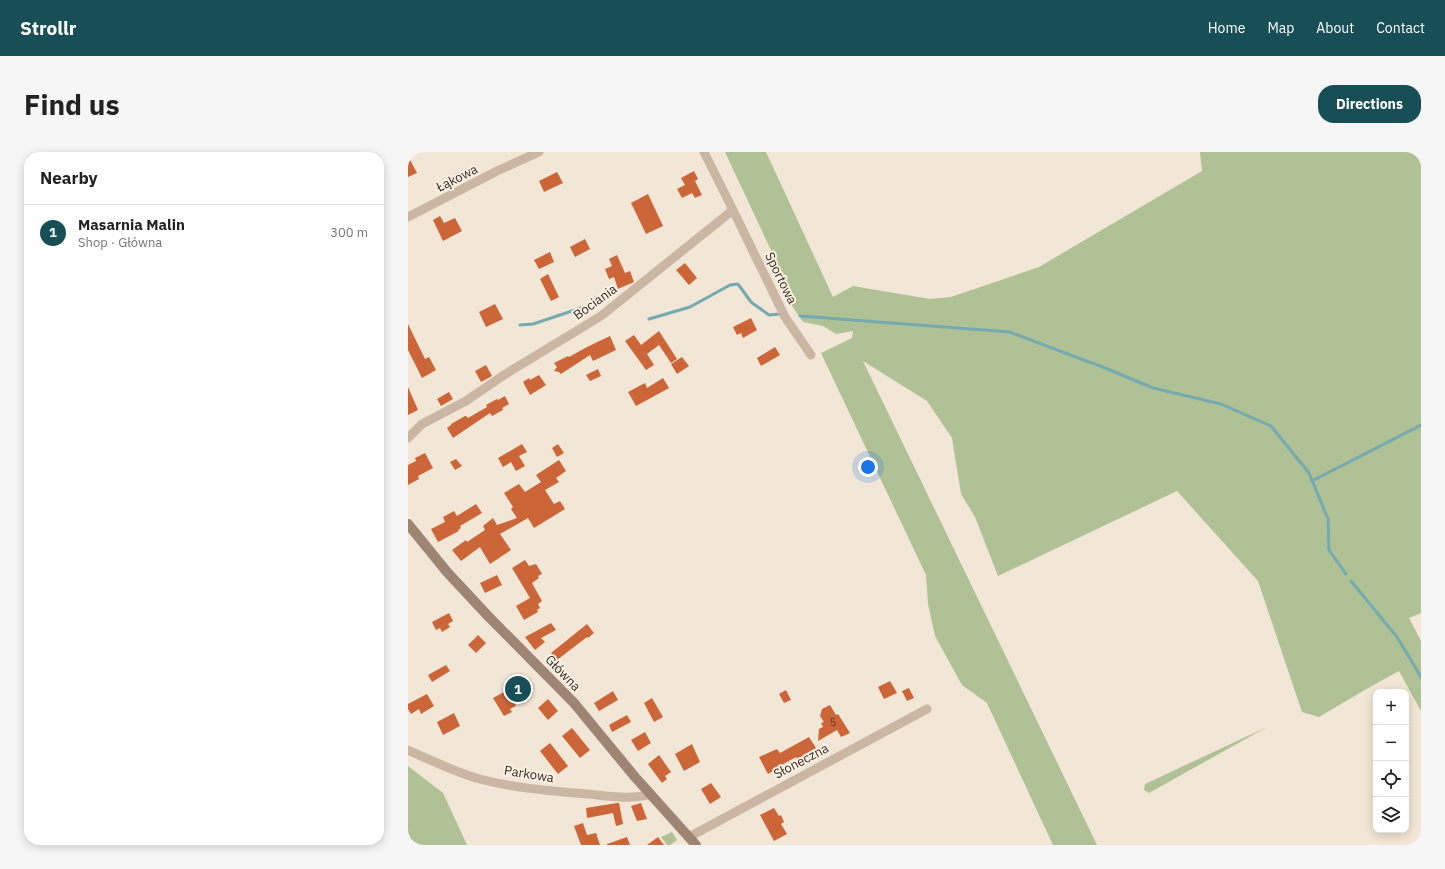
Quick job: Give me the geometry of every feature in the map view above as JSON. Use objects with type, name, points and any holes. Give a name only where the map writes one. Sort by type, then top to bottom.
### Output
[{"type":"street","name":"Łąkowa","points":[[408,217],[498,171],[540,152]]},
{"type":"street","points":[[704,152],[733,210]]},
{"type":"street","name":"Sportowa","points":[[733,210],[785,317],[811,354]]},
{"type":"street","name":"Bociania","points":[[408,438],[422,424],[466,401],[504,375],[601,316],[733,210]]},
{"type":"street","name":"Główna","points":[[408,524],[432,554],[488,616],[574,703],[692,841]]},
{"type":"street","name":"Słoneczna","points":[[692,841],[927,709]]},
{"type":"street","name":"Parkowa","points":[[408,750],[475,778],[521,787],[604,796],[642,797],[651,794]]},
{"type":"green space","points":[[725,152],[766,152],[833,297],[853,286],[930,299],[951,297],[1039,267],[1202,171],[1200,152],[1421,152],[1421,613],[1409,618],[1421,641],[1421,711],[1399,671],[1319,717],[1302,712],[1258,581],[1177,491],[998,576],[975,517],[961,494],[952,438],[927,401],[863,361],[1097,845],[1053,845],[987,703],[962,685],[935,636],[928,604],[926,575],[821,353],[852,338],[853,331],[836,334],[823,326],[803,322],[788,300],[792,295]]},
{"type":"green space","points":[[1267,727],[1149,793],[1144,790],[1145,784]]},
{"type":"green space","points":[[408,766],[443,793],[467,845],[408,845]]},
{"type":"green space","points":[[672,832],[677,840],[670,845],[667,845],[661,837]]},
{"type":"building","points":[[408,156],[417,173],[408,177]]},
{"type":"building","points":[[694,171],[698,179],[695,181],[702,195],[695,198],[692,193],[682,198],[677,189],[685,185],[681,178]]},
{"type":"building","points":[[557,172],[563,183],[544,192],[539,181]]},
{"type":"building","points":[[648,194],[663,226],[646,234],[631,203]]},
{"type":"building","points":[[440,216],[444,223],[455,218],[462,231],[443,241],[433,220]]},
{"type":"building","points":[[585,239],[590,249],[575,257],[570,247]]},
{"type":"building","points":[[550,252],[554,262],[539,269],[534,260]]},
{"type":"building","points":[[617,255],[625,273],[630,271],[634,282],[618,289],[614,277],[609,279],[605,269],[612,266],[609,259]]},
{"type":"building","points":[[685,263],[697,278],[689,285],[676,270]]},
{"type":"building","points":[[548,274],[559,297],[551,301],[540,279]]},
{"type":"building","points":[[495,304],[503,319],[486,327],[479,312]]},
{"type":"building","points":[[751,318],[757,330],[743,338],[741,333],[737,335],[733,327]]},
{"type":"building","points":[[408,324],[425,359],[429,357],[436,370],[422,378],[408,350]]},
{"type":"building","points":[[659,331],[677,359],[671,363],[659,345],[647,354],[654,365],[646,370],[625,341],[634,335],[641,345]]},
{"type":"building","points":[[610,336],[616,350],[593,361],[590,355],[561,374],[554,371],[557,367],[554,363]]},
{"type":"building","points":[[775,347],[780,355],[761,366],[757,358]]},
{"type":"building","points":[[682,357],[689,366],[677,374],[671,364]]},
{"type":"building","points":[[486,365],[492,376],[481,382],[475,371]]},
{"type":"building","points":[[598,369],[601,376],[590,381],[586,375]]},
{"type":"building","points":[[539,375],[546,385],[530,395],[523,382],[529,378],[530,380]]},
{"type":"building","points":[[663,378],[669,388],[636,406],[628,392],[645,383],[647,388]]},
{"type":"building","points":[[408,387],[418,410],[408,415]]},
{"type":"building","points":[[449,392],[453,399],[441,406],[437,399]]},
{"type":"building","points":[[505,396],[509,404],[502,408],[503,410],[492,416],[490,413],[453,438],[447,428],[451,424],[465,416],[468,418],[487,407],[486,405]]},
{"type":"building","points":[[522,444],[527,452],[519,456],[525,466],[516,471],[511,462],[503,467],[498,458]]},
{"type":"building","points":[[558,444],[564,453],[557,457],[552,448]]},
{"type":"building","points":[[425,453],[433,468],[418,476],[419,479],[408,485],[408,465],[416,461],[415,458]]},
{"type":"building","points":[[456,459],[462,466],[455,470],[450,462]]},
{"type":"building","points":[[559,460],[566,471],[556,478],[559,482],[545,490],[554,504],[560,501],[565,509],[534,528],[528,518],[500,534],[511,550],[490,564],[480,547],[461,561],[452,550],[466,540],[467,542],[485,530],[483,526],[493,518],[497,525],[517,518],[511,509],[513,507],[504,493],[519,484],[525,492],[541,482],[536,475]]},
{"type":"building","points":[[476,504],[482,513],[460,526],[461,528],[458,530],[459,531],[438,542],[431,529],[445,522],[443,517],[454,511],[457,516]]},
{"type":"building","points":[[525,560],[529,566],[536,564],[542,574],[532,583],[542,601],[538,604],[540,608],[537,610],[538,612],[524,620],[516,606],[530,598],[512,568]]},
{"type":"building","points":[[497,575],[502,585],[485,593],[480,583]]},
{"type":"building","points":[[449,613],[453,621],[448,624],[450,627],[442,632],[440,628],[436,630],[432,622]]},
{"type":"building","points":[[551,623],[556,630],[541,638],[545,642],[535,650],[525,637]]},
{"type":"building","points":[[587,624],[594,633],[557,660],[551,653]]},
{"type":"building","points":[[478,635],[486,643],[476,653],[468,645]]},
{"type":"building","points":[[446,665],[450,671],[432,682],[428,675]]},
{"type":"building","points":[[890,681],[897,693],[884,699],[878,687]]},
{"type":"building","points":[[515,686],[517,689],[518,688],[522,698],[514,702],[516,706],[510,709],[512,712],[504,716],[493,698]]},
{"type":"building","points":[[909,688],[914,698],[907,701],[902,691]]},
{"type":"building","points":[[786,690],[791,700],[784,703],[779,694]]},
{"type":"building","points":[[613,691],[618,700],[599,711],[594,703]]},
{"type":"building","points":[[427,694],[434,706],[421,714],[419,709],[411,714],[408,709],[408,704]]},
{"type":"building","points":[[652,698],[663,717],[654,722],[644,703]]},
{"type":"building","points":[[548,699],[558,711],[548,720],[538,708]]},
{"type":"building","points":[[830,705],[836,715],[838,714],[850,733],[841,737],[837,730],[818,741],[819,729],[823,727],[821,723],[824,722],[820,716],[822,709]]},
{"type":"building","points":[[454,713],[460,726],[443,735],[437,722]]},
{"type":"building","points":[[627,715],[631,722],[612,732],[609,725]]},
{"type":"building","points":[[572,728],[590,750],[580,758],[562,736]]},
{"type":"building","points":[[645,732],[651,743],[638,751],[631,740]]},
{"type":"building","points":[[809,737],[816,748],[797,759],[796,757],[768,774],[759,757],[777,749],[780,753]]},
{"type":"building","points":[[550,743],[568,766],[558,774],[540,751]]},
{"type":"building","points":[[692,744],[700,762],[684,771],[675,754]]},
{"type":"building","points":[[659,755],[671,772],[665,776],[667,779],[662,783],[648,764]]},
{"type":"building","points":[[711,783],[721,797],[710,804],[701,789]]},
{"type":"building","points":[[619,803],[623,824],[616,826],[613,813],[587,818],[586,808]]},
{"type":"building","points":[[641,803],[647,819],[637,821],[631,806]]},
{"type":"building","points":[[774,808],[779,816],[781,815],[784,822],[781,824],[787,834],[774,841],[760,815]]},
{"type":"building","points":[[583,823],[587,835],[596,833],[600,845],[581,845],[574,826]]},
{"type":"building","points":[[627,837],[630,845],[607,845],[607,844]]},
{"type":"building","points":[[658,837],[664,845],[647,845]]},
{"type":"waterway","points":[[649,319],[690,307],[730,285],[738,284],[751,302],[769,315],[780,314]]},
{"type":"waterway","points":[[520,325],[533,324],[587,306],[598,305]]},
{"type":"waterway","points":[[800,316],[1010,332],[1153,388],[1221,404],[1271,426],[1309,473],[1328,519],[1329,550],[1346,574]]},
{"type":"waterway","points":[[1312,481],[1421,425]]},
{"type":"waterway","points":[[1351,581],[1397,637],[1421,677]]},
{"type":"place","name":"Masarnia Malin","points":[[518,689]]}]
